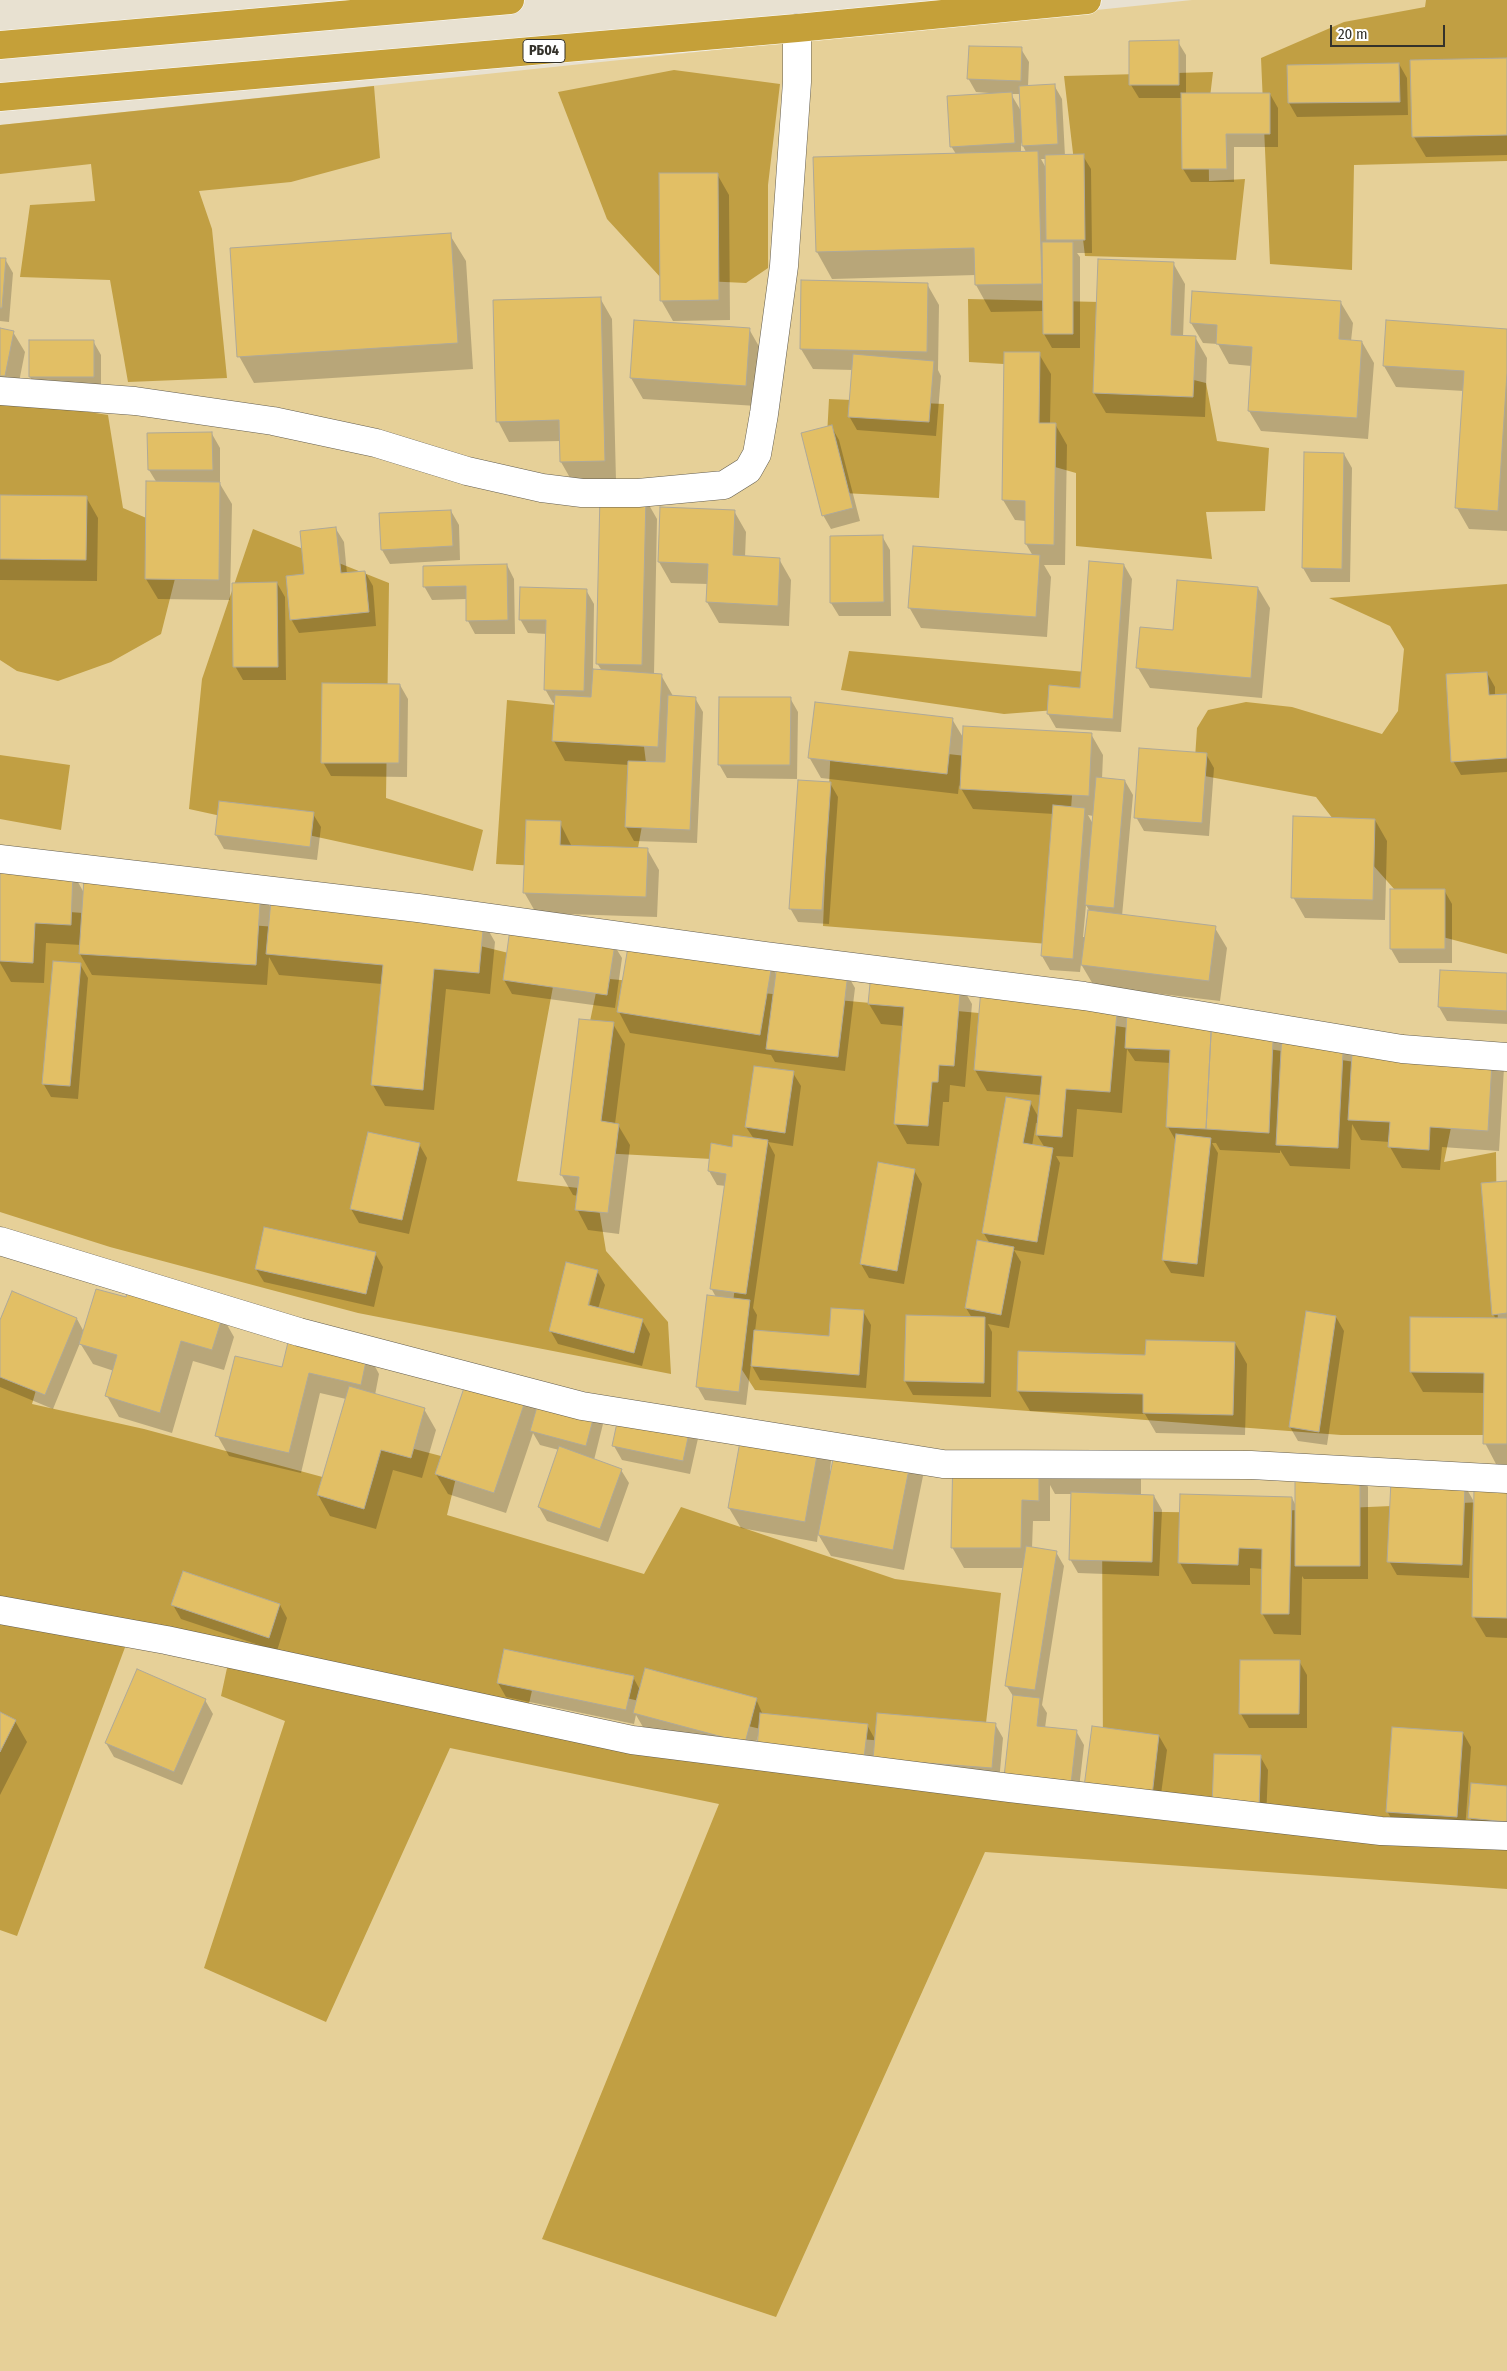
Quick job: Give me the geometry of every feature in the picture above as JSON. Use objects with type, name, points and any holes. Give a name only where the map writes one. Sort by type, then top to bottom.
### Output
[{"type":"highway","points":[[0,44],[510,0]]},
{"type":"highway","name":"РБ04","points":[[0,97],[797,28],[1087,0]]},
{"type":"lane","points":[[0,391],[135,401],[273,421],[376,443],[467,471],[542,488],[582,493],[638,493],[724,485],[748,470],[757,454],[764,414],[784,266],[797,82],[797,28]]},
{"type":"lane","points":[[0,859],[418,908],[756,955],[1084,996],[1402,1049],[1507,1057]]},
{"type":"lane","points":[[0,1241],[299,1332],[582,1406],[933,1463],[1251,1466],[1507,1479]]},
{"type":"lane","points":[[0,1610],[166,1640],[632,1740],[1010,1788],[1381,1831],[1507,1836]]},
{"type":"shaded area","points":[[1192,0],[1507,0],[1507,2371],[0,2371],[0,125]]},
{"type":"shaded area","points":[[1426,0],[1507,0],[1507,161],[1354,165],[1352,270],[1270,264],[1261,58],[1344,22],[1425,7]]},
{"type":"shaded area","points":[[674,70],[780,84],[768,185],[768,268],[746,283],[662,279],[607,219],[558,92]]},
{"type":"shaded area","points":[[1213,72],[1208,114],[1209,181],[1245,179],[1236,260],[1085,256],[1064,76]]},
{"type":"shaded area","points":[[374,86],[380,158],[291,182],[199,191],[212,229],[227,378],[128,382],[110,280],[20,277],[30,205],[95,201],[91,164],[0,174],[0,125]]},
{"type":"shaded area","points":[[968,299],[1145,303],[1153,370],[1206,383],[1217,441],[1269,448],[1265,511],[1206,512],[1212,559],[1076,546],[1076,473],[1020,457],[1021,365],[969,362]]},
{"type":"shaded area","points":[[0,398],[108,415],[123,508],[186,535],[161,634],[111,662],[58,681],[17,671],[0,660]]},
{"type":"shaded area","points":[[829,399],[944,404],[939,498],[824,492]]},
{"type":"shaded area","points":[[253,529],[389,583],[386,798],[483,830],[473,871],[189,809],[202,679]]},
{"type":"shaded area","points":[[1507,584],[1507,954],[1435,935],[1340,828],[1316,797],[1194,774],[1197,728],[1208,710],[1246,702],[1292,707],[1382,734],[1398,711],[1404,649],[1390,626],[1329,598]]},
{"type":"shaded area","points":[[849,651],[1097,673],[1094,707],[1004,714],[841,690]]},
{"type":"shaded area","points":[[507,700],[640,714],[649,787],[634,870],[496,864]]},
{"type":"shaded area","points":[[831,741],[1074,768],[1061,945],[823,926]]},
{"type":"shaded area","points":[[0,755],[70,765],[61,830],[0,819]]},
{"type":"shaded area","points":[[28,909],[456,940],[557,965],[517,1181],[596,1190],[606,1251],[668,1322],[671,1374],[358,1313],[110,1247],[0,1212],[0,918]]},
{"type":"shaded area","points":[[599,978],[1109,1025],[1461,1078],[1444,1162],[1496,1152],[1499,1435],[1341,1435],[755,1390],[728,1348],[749,1161],[563,1151]]},
{"type":"shaded area","points":[[0,1331],[49,1345],[32,1404],[144,1429],[356,1486],[376,1439],[460,1461],[447,1515],[644,1574],[681,1507],[895,1579],[1001,1593],[983,1749],[774,1732],[535,1677],[526,1717],[1100,1798],[1103,1761],[1102,1511],[1230,1513],[1507,1501],[1507,1889],[985,1852],[776,2317],[542,2239],[719,1804],[450,1748],[326,2022],[204,1968],[285,1721],[221,1696],[230,1654],[130,1634],[17,1936],[0,1930]]},
{"type":"building","points":[[1179,40],[1179,85],[1129,85],[1129,41]]},
{"type":"building","points":[[969,46],[1022,47],[1021,81],[967,79]]},
{"type":"building","points":[[1507,58],[1507,135],[1412,137],[1410,60]]},
{"type":"building","points":[[1399,63],[1400,102],[1288,103],[1287,65]]},
{"type":"building","points":[[1055,84],[1058,144],[1022,146],[1019,86]]},
{"type":"building","points":[[1012,92],[1015,143],[950,147],[947,96]]},
{"type":"building","points":[[1181,93],[1270,93],[1270,134],[1226,134],[1227,169],[1182,169]]},
{"type":"building","points":[[1038,151],[1042,284],[975,285],[974,248],[816,252],[813,157]]},
{"type":"building","points":[[1084,154],[1085,240],[1046,240],[1045,155]]},
{"type":"building","points":[[659,173],[718,173],[719,300],[660,301]]},
{"type":"building","points":[[451,233],[458,343],[237,357],[230,248]]},
{"type":"building","points":[[1042,242],[1073,242],[1073,334],[1043,334]]},
{"type":"building","points":[[0,258],[6,258],[2,308],[0,308]]},
{"type":"building","points":[[1098,259],[1174,262],[1171,335],[1196,336],[1193,397],[1093,393]]},
{"type":"building","points":[[801,280],[928,283],[927,352],[800,349]]},
{"type":"building","points":[[1192,291],[1341,301],[1339,339],[1362,341],[1357,418],[1248,411],[1252,347],[1216,344],[1217,325],[1190,323]]},
{"type":"building","points":[[601,297],[605,461],[560,462],[559,420],[496,422],[493,300]]},
{"type":"building","points":[[634,320],[750,328],[746,386],[630,378]]},
{"type":"building","points":[[1386,320],[1507,329],[1507,373],[1498,511],[1455,508],[1464,371],[1383,366]]},
{"type":"building","points":[[0,328],[14,331],[5,376],[0,376]]},
{"type":"building","points":[[29,340],[94,340],[94,377],[29,377]]},
{"type":"building","points":[[1004,352],[1040,352],[1039,423],[1056,423],[1054,545],[1025,544],[1025,501],[1002,500]]},
{"type":"building","points":[[853,354],[934,361],[929,422],[848,417]]},
{"type":"building","points":[[832,425],[853,508],[822,516],[801,433]]},
{"type":"building","points":[[212,432],[213,470],[148,470],[147,433]]},
{"type":"building","points":[[1304,452],[1344,453],[1342,569],[1302,568]]},
{"type":"building","points":[[146,481],[220,482],[219,580],[145,579]]},
{"type":"building","points":[[0,495],[87,496],[86,560],[0,559]]},
{"type":"building","points":[[600,496],[646,497],[642,665],[596,664]]},
{"type":"building","points":[[660,507],[735,510],[733,555],[780,558],[778,606],[706,602],[708,564],[658,562]]},
{"type":"building","points":[[451,510],[453,546],[381,550],[379,513]]},
{"type":"building","points":[[336,527],[341,573],[365,571],[369,612],[290,620],[286,576],[304,574],[300,531]]},
{"type":"building","points":[[883,535],[884,602],[830,603],[830,536]]},
{"type":"building","points":[[913,546],[1040,555],[1036,617],[908,608]]},
{"type":"building","points":[[1089,561],[1124,564],[1113,719],[1047,714],[1049,685],[1080,688]]},
{"type":"building","points":[[507,564],[508,620],[466,621],[466,586],[423,587],[423,566]]},
{"type":"building","points":[[1177,580],[1258,587],[1251,678],[1136,668],[1140,627],[1173,630]]},
{"type":"building","points":[[277,582],[278,667],[233,667],[232,583]]},
{"type":"building","points":[[520,587],[587,589],[584,691],[544,690],[546,620],[519,620]]},
{"type":"building","points":[[593,669],[662,674],[658,747],[552,741],[555,695],[591,697]]},
{"type":"building","points":[[1487,672],[1489,695],[1507,694],[1507,758],[1451,762],[1446,674]]},
{"type":"building","points":[[322,683],[400,684],[399,763],[321,763]]},
{"type":"building","points":[[668,695],[696,697],[690,830],[625,827],[628,761],[665,762]]},
{"type":"building","points":[[719,697],[791,697],[790,765],[718,765]]},
{"type":"building","points":[[815,702],[953,718],[947,774],[808,758]]},
{"type":"building","points":[[963,726],[1092,733],[1089,796],[960,789]]},
{"type":"building","points":[[1139,748],[1207,753],[1202,823],[1134,818]]},
{"type":"building","points":[[1096,777],[1125,780],[1114,908],[1085,905]]},
{"type":"building","points":[[798,780],[831,782],[822,910],[789,909]]},
{"type":"building","points":[[219,801],[314,812],[310,847],[215,835]]},
{"type":"building","points":[[1053,805],[1085,808],[1073,959],[1041,956]]},
{"type":"building","points":[[1293,816],[1375,819],[1373,900],[1291,898]]},
{"type":"building","points":[[526,820],[561,821],[560,845],[648,848],[646,897],[523,893]]},
{"type":"building","points":[[0,869],[73,872],[71,925],[35,923],[33,963],[0,961]]},
{"type":"building","points":[[84,879],[261,889],[256,965],[79,954]]},
{"type":"building","points":[[1390,889],[1445,889],[1445,949],[1390,949]]},
{"type":"building","points":[[271,900],[484,920],[479,973],[434,969],[423,1090],[371,1085],[383,965],[266,954]]},
{"type":"building","points":[[1088,910],[1216,926],[1209,981],[1081,965]]},
{"type":"building","points":[[510,929],[615,944],[607,995],[503,980]]},
{"type":"building","points":[[629,941],[772,964],[760,1035],[617,1012]]},
{"type":"building","points":[[53,961],[81,963],[70,1086],[42,1084]]},
{"type":"building","points":[[777,964],[848,973],[838,1057],[766,1049]]},
{"type":"building","points":[[1440,970],[1507,973],[1507,1011],[1438,1007]]},
{"type":"building","points":[[871,974],[961,982],[954,1066],[939,1065],[938,1082],[932,1082],[928,1126],[894,1124],[904,1007],[868,1004]]},
{"type":"building","points":[[981,989],[1118,1001],[1110,1092],[1066,1089],[1062,1137],[1036,1135],[1042,1076],[974,1070]]},
{"type":"building","points":[[1127,1012],[1212,1015],[1206,1129],[1166,1127],[1170,1050],[1125,1048]]},
{"type":"building","points":[[1212,1015],[1274,1019],[1269,1133],[1206,1129]]},
{"type":"building","points":[[579,1019],[614,1022],[601,1121],[619,1124],[608,1213],[575,1210],[579,1177],[560,1175]]},
{"type":"building","points":[[1282,1032],[1344,1035],[1338,1148],[1276,1145]]},
{"type":"building","points":[[1353,1037],[1493,1046],[1488,1131],[1430,1127],[1429,1150],[1388,1147],[1390,1122],[1348,1120]]},
{"type":"building","points":[[754,1066],[794,1071],[785,1133],[745,1127]]},
{"type":"building","points":[[1006,1097],[1031,1101],[1023,1143],[1053,1148],[1037,1242],[982,1233]]},
{"type":"building","points":[[368,1132],[420,1143],[402,1220],[350,1209]]},
{"type":"building","points":[[1176,1134],[1211,1138],[1197,1264],[1162,1260]]},
{"type":"building","points":[[733,1135],[768,1140],[746,1294],[710,1289],[726,1174],[708,1171],[711,1143],[732,1147]]},
{"type":"building","points":[[878,1162],[915,1169],[897,1271],[860,1264]]},
{"type":"building","points":[[1507,1181],[1507,1313],[1492,1315],[1481,1183]]},
{"type":"building","points":[[264,1227],[376,1252],[366,1294],[255,1269]]},
{"type":"building","points":[[977,1240],[1014,1247],[1001,1315],[965,1308]]},
{"type":"building","points":[[566,1262],[598,1270],[588,1305],[643,1319],[634,1353],[549,1331]]},
{"type":"building","points":[[129,1287],[223,1315],[212,1350],[181,1341],[160,1413],[105,1396],[117,1355],[79,1344],[96,1289],[126,1297]]},
{"type":"building","points":[[12,1291],[77,1318],[45,1395],[0,1377],[0,1320]]},
{"type":"building","points":[[707,1295],[750,1300],[739,1392],[696,1387]]},
{"type":"building","points":[[831,1308],[864,1310],[859,1375],[751,1366],[754,1330],[829,1336]]},
{"type":"building","points":[[1306,1311],[1336,1316],[1319,1432],[1289,1427]]},
{"type":"building","points":[[906,1315],[985,1317],[984,1383],[904,1381]]},
{"type":"building","points":[[1410,1317],[1507,1318],[1507,1444],[1483,1444],[1484,1373],[1410,1372]]},
{"type":"building","points":[[290,1334],[368,1352],[361,1385],[309,1373],[289,1453],[215,1436],[235,1356],[282,1367]]},
{"type":"building","points":[[1146,1340],[1235,1342],[1233,1415],[1143,1413],[1143,1394],[1017,1391],[1018,1351],[1145,1355]]},
{"type":"building","points":[[471,1367],[530,1387],[494,1493],[435,1474]]},
{"type":"building","points":[[349,1386],[425,1408],[411,1458],[381,1450],[364,1509],[317,1495]]},
{"type":"building","points":[[543,1386],[598,1401],[586,1446],[530,1431]]},
{"type":"building","points":[[621,1404],[692,1419],[683,1461],[612,1446]]},
{"type":"building","points":[[743,1425],[820,1439],[805,1522],[728,1508]]},
{"type":"building","points":[[837,1439],[912,1454],[893,1550],[818,1535]]},
{"type":"building","points":[[559,1446],[622,1469],[600,1529],[538,1507]]},
{"type":"building","points":[[953,1453],[1039,1454],[1039,1501],[1022,1500],[1021,1548],[951,1548]]},
{"type":"building","points":[[1295,1472],[1360,1472],[1360,1566],[1295,1566]]},
{"type":"building","points":[[1391,1481],[1465,1485],[1462,1565],[1387,1562]]},
{"type":"building","points":[[1474,1488],[1507,1489],[1507,1618],[1472,1617]]},
{"type":"building","points":[[1071,1492],[1154,1495],[1152,1562],[1069,1560]]},
{"type":"building","points":[[1180,1494],[1292,1497],[1289,1614],[1261,1614],[1262,1549],[1239,1548],[1238,1565],[1178,1563]]},
{"type":"building","points":[[1026,1546],[1057,1551],[1035,1690],[1005,1686]]},
{"type":"building","points":[[183,1571],[280,1604],[269,1638],[171,1605]]},
{"type":"building","points":[[504,1649],[634,1676],[626,1710],[497,1683]]},
{"type":"building","points":[[1240,1660],[1300,1660],[1299,1714],[1239,1714]]},
{"type":"building","points":[[645,1668],[757,1698],[745,1743],[633,1713]]},
{"type":"building","points":[[137,1669],[206,1699],[174,1772],[105,1743]]},
{"type":"building","points":[[1013,1695],[1040,1698],[1037,1726],[1077,1730],[1071,1784],[1004,1777]]},
{"type":"building","points":[[0,1712],[16,1720],[0,1752]]},
{"type":"building","points":[[760,1713],[868,1724],[864,1758],[757,1747]]},
{"type":"building","points":[[877,1713],[996,1723],[992,1768],[873,1759]]},
{"type":"building","points":[[1092,1726],[1159,1735],[1152,1796],[1084,1787]]},
{"type":"building","points":[[1392,1727],[1463,1732],[1457,1817],[1386,1812]]},
{"type":"building","points":[[1214,1754],[1261,1755],[1259,1808],[1212,1806]]},
{"type":"building","points":[[1471,1783],[1507,1786],[1507,1822],[1468,1818]]}]
